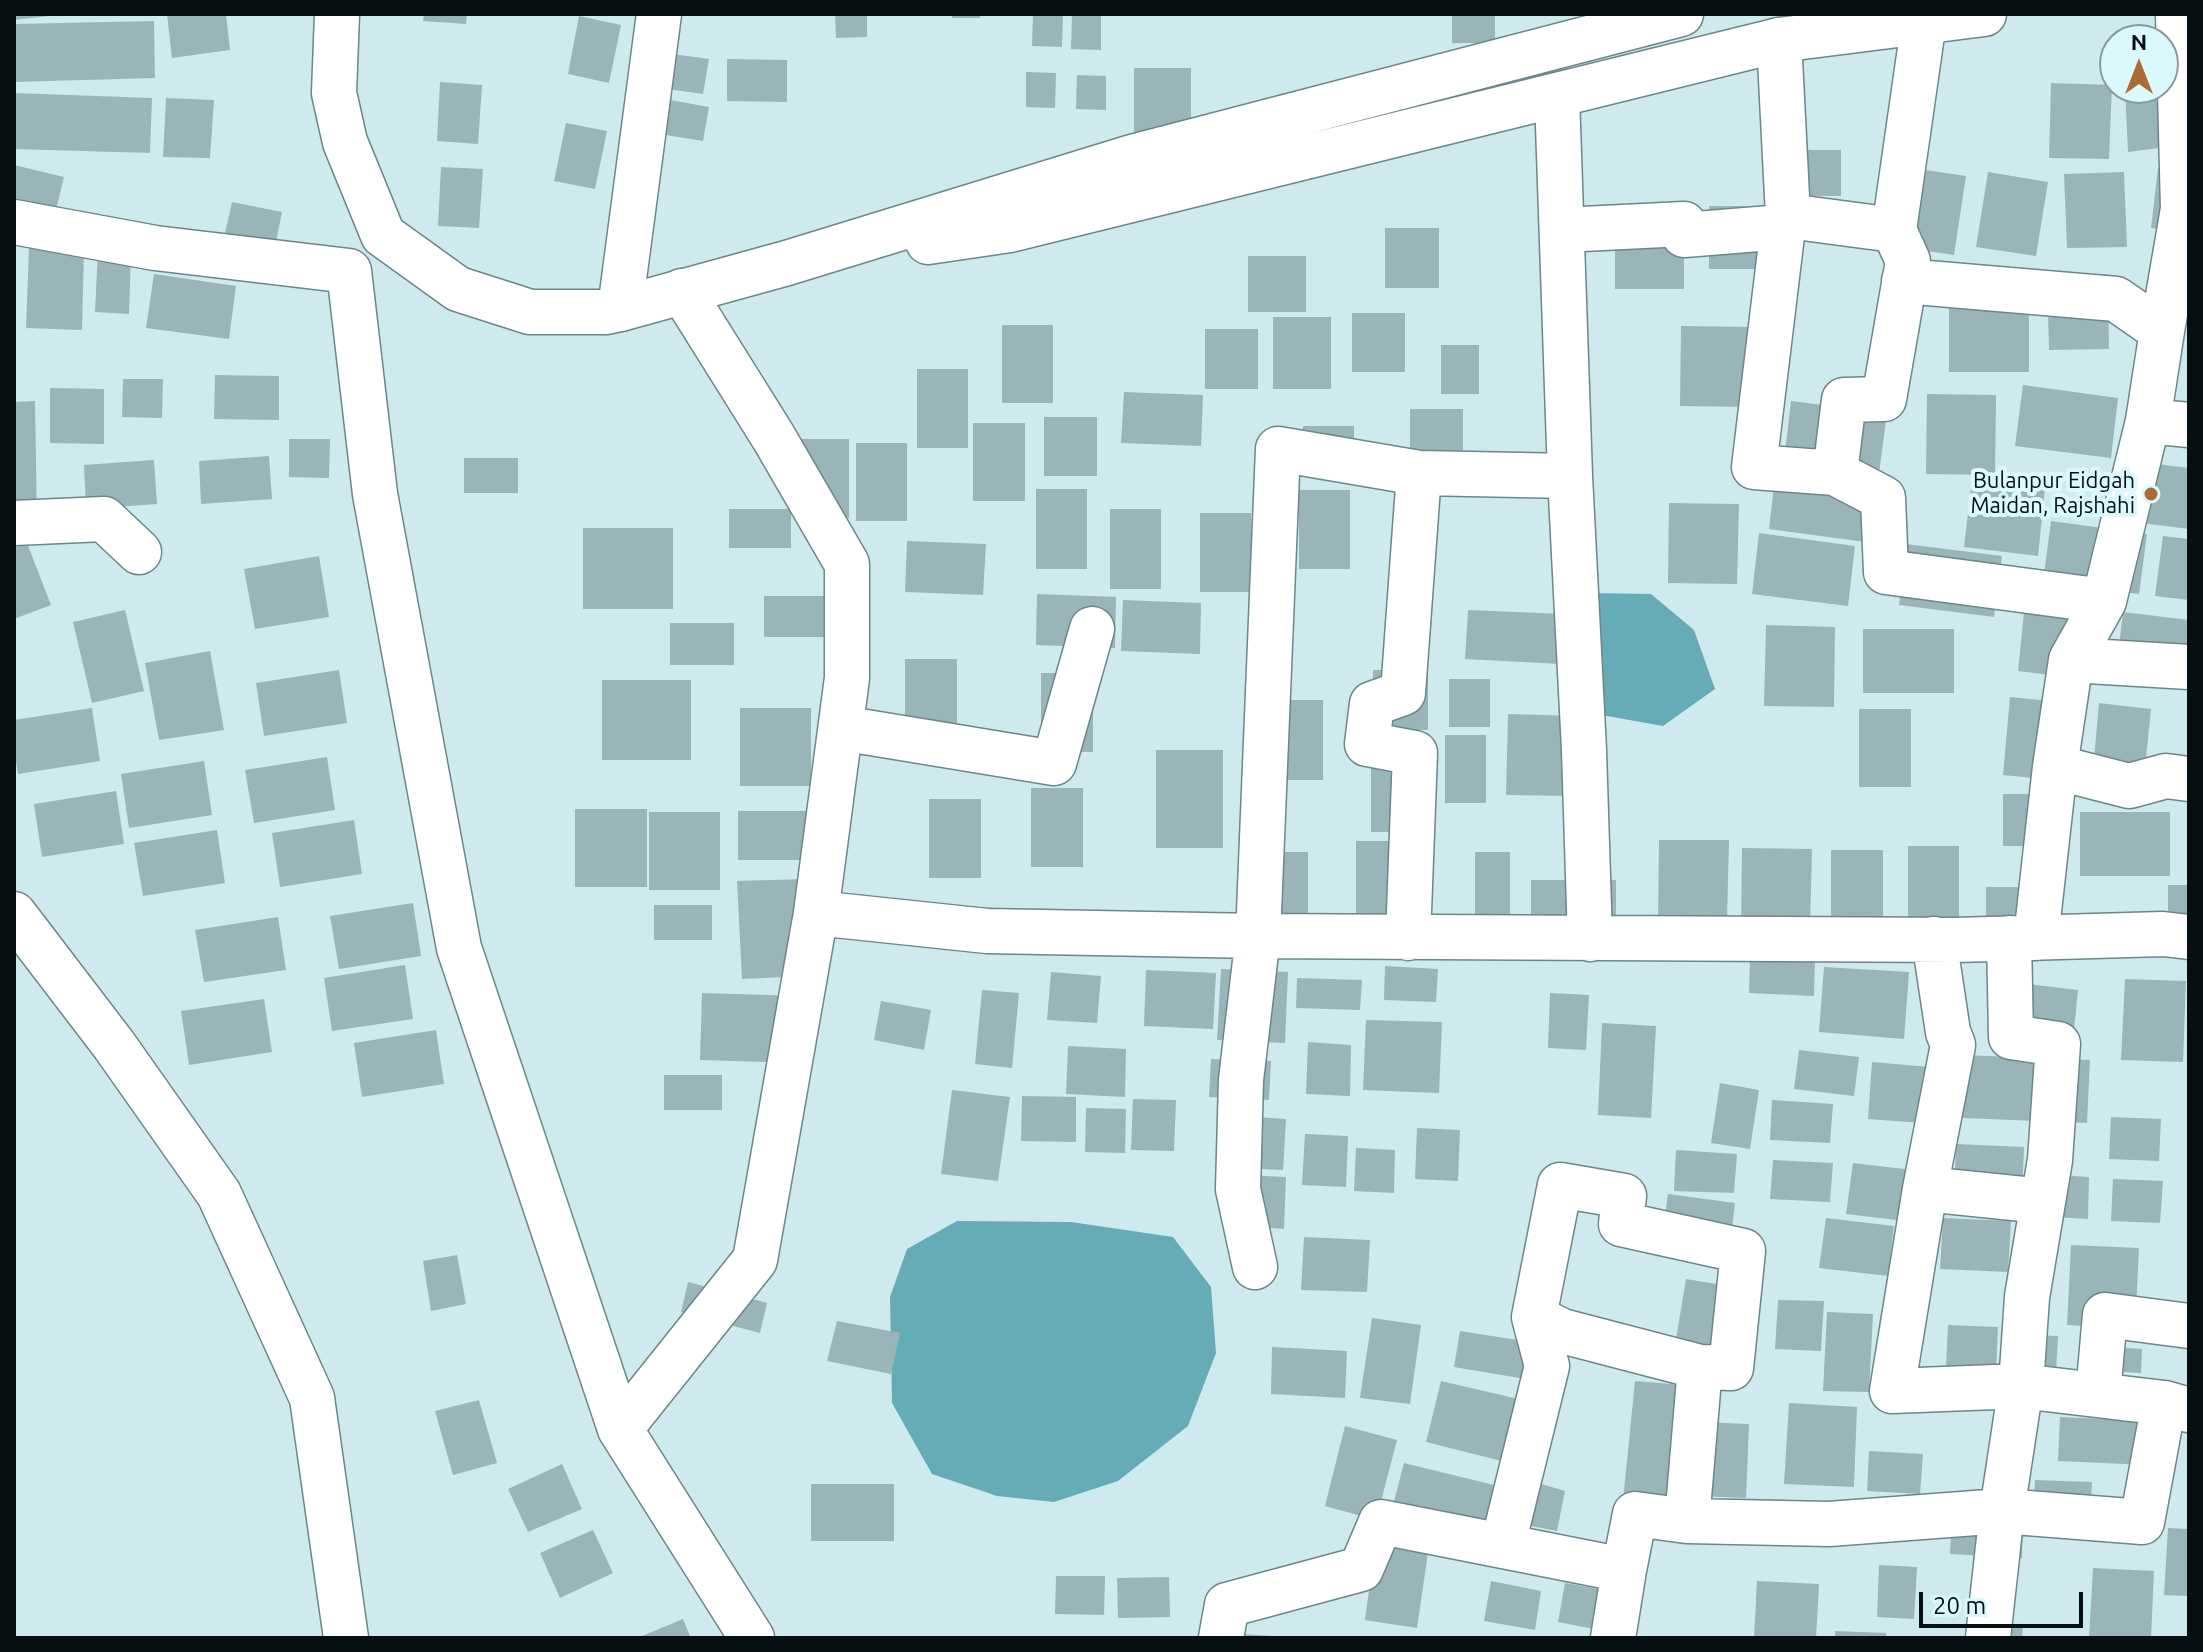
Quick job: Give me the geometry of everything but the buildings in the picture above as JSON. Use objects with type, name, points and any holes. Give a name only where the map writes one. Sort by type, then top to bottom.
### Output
[{"type":"street","points":[[316,14],[345,142],[383,235],[458,289],[530,312],[606,312],[620,309],[787,263],[1132,157],[1681,14]]},
{"type":"street","points":[[334,93],[337,14]]},
{"type":"street","points":[[620,309],[659,14]]},
{"type":"street","points":[[787,263],[1010,230],[1779,40],[1984,14]]},
{"type":"street","points":[[1988,1638],[2002,1511],[2021,1386],[2027,1297],[2050,1160],[2058,1044],[2011,1037],[2023,938],[2055,767],[2071,660],[2104,601],[2169,423],[2173,310],[2183,209],[2185,145],[2178,14]]},
{"type":"street","points":[[1835,473],[1844,400],[1884,399],[1908,261],[1894,230],[1924,21]]},
{"type":"street","points":[[1779,40],[1785,221],[1754,467],[1835,473],[1883,498],[1886,572],[2104,601]]},
{"type":"street","points":[[1557,96],[1590,939]]},
{"type":"street","points":[[1562,230],[1684,224],[1684,235],[1785,221],[1894,230]]},
{"type":"street","points":[[14,222],[155,248],[349,271],[375,494],[459,948],[620,1429],[752,1638]]},
{"type":"street","points":[[1904,281],[2116,299],[2173,310]]},
{"type":"street","points":[[620,1429],[755,1260],[816,913],[847,678],[847,564],[774,438],[682,291]]},
{"type":"street","points":[[1255,1267],[1238,1189],[1241,1080],[1258,936],[1278,449],[1419,473],[1570,476]]},
{"type":"street","points":[[1408,938],[1415,753],[1367,744],[1372,704],[1403,693],[1419,473]]},
{"type":"street","points":[[14,523],[104,519],[139,552]]},
{"type":"street","points":[[841,728],[1054,763],[1092,629]]},
{"type":"street","points":[[2071,660],[2189,667]]},
{"type":"street","points":[[2055,767],[2129,786],[2166,776],[2189,779]]},
{"type":"street","points":[[816,913],[987,931],[1258,936],[1934,939],[2163,934],[2189,937]]},
{"type":"street","points":[[14,914],[114,1045],[219,1194],[312,1398],[346,1638]]},
{"type":"street","points":[[1613,1638],[1635,1514],[1687,1521],[1829,1524],[2002,1511],[2142,1522],[2177,1407],[2021,1386],[1892,1391],[1925,1189],[1953,1045],[1948,1032],[1934,939]]},
{"type":"street","points":[[1503,1544],[1547,1366],[1534,1317],[1560,1185],[1624,1196],[1621,1224],[1743,1251],[1731,1368],[1700,1367],[1562,1331],[1534,1317]]},
{"type":"street","points":[[1925,1189],[2043,1201]]},
{"type":"street","points":[[2098,1394],[2105,1315],[2189,1326]]},
{"type":"street","points":[[1687,1521],[1700,1367]]},
{"type":"street","points":[[1221,1638],[1227,1605],[1361,1569],[1381,1522],[1624,1570]]},
{"type":"water","points":[[1590,593],[1651,594],[1694,630],[1715,689],[1663,726],[1596,714]]},
{"type":"water","points":[[957,1221],[1071,1222],[1173,1237],[1211,1287],[1216,1353],[1188,1426],[1118,1481],[1054,1502],[997,1496],[932,1474],[892,1403],[890,1297],[907,1249]]},
{"type":"place","name":"Bulanpur Eidgah Maidan, Rajshahi","points":[[2151,494]]}]
